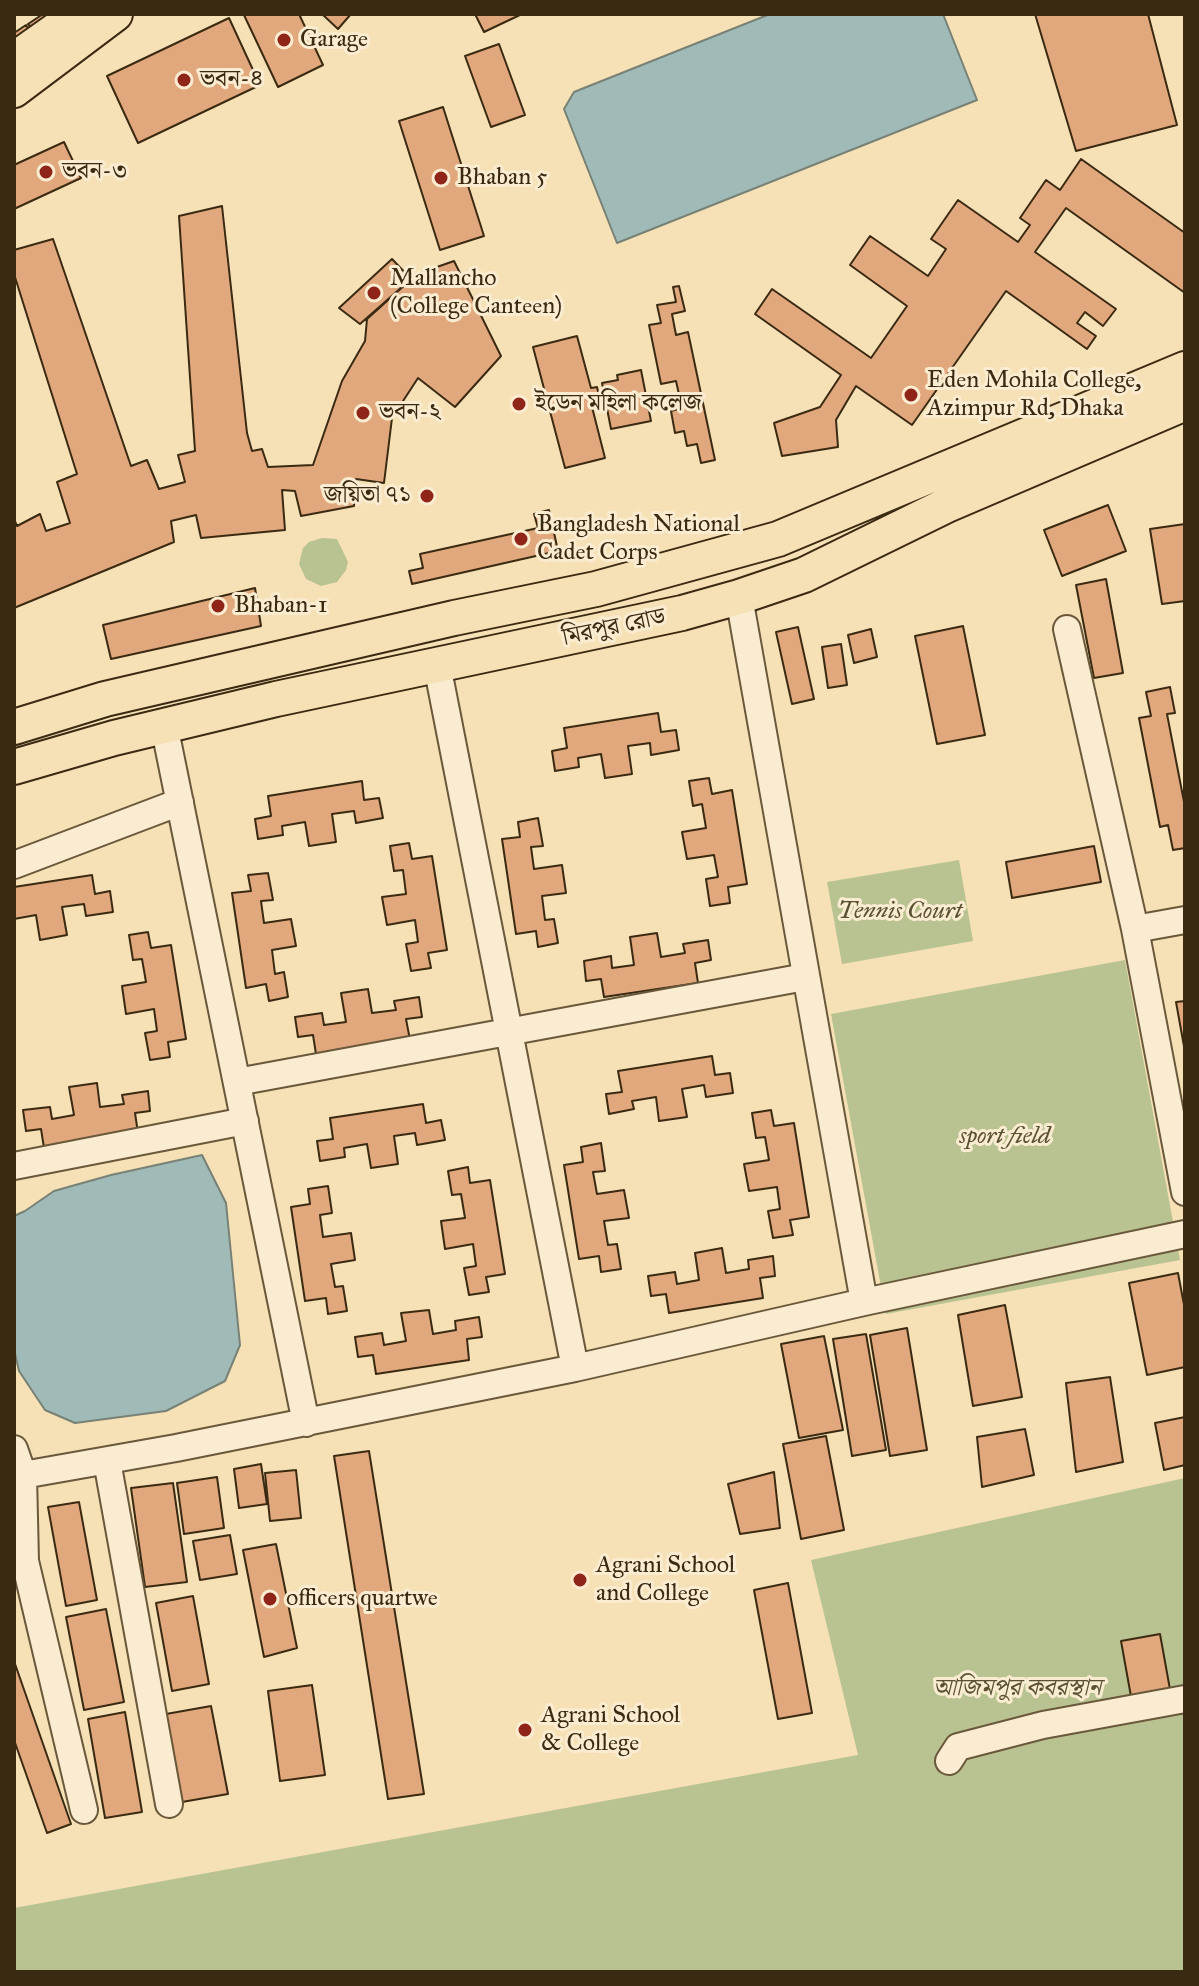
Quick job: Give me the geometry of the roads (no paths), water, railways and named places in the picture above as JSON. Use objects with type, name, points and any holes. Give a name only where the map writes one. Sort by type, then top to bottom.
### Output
[{"type":"main road","points":[[14,60],[79,14]]},
{"type":"main road","points":[[14,90],[115,14]]},
{"type":"main road","name":"মিরপুর রোড","points":[[14,727],[105,699],[454,618],[596,589],[778,539],[1185,369]]},
{"type":"main road","name":"মিরপুর রোড","points":[[14,767],[164,725],[682,613],[739,597],[804,575],[949,504],[1185,403]]},
{"type":"street","points":[[739,597],[864,1302]]},
{"type":"street","points":[[1067,629],[1135,929],[1185,1192]]},
{"type":"street","points":[[437,665],[575,1368]]},
{"type":"street","points":[[164,725],[306,1423]]},
{"type":"street","points":[[14,865],[180,802]]},
{"type":"street","points":[[1135,929],[1185,920]]},
{"type":"street","points":[[237,1082],[805,977]]},
{"type":"street","points":[[14,1166],[245,1121]]},
{"type":"street","points":[[23,1475],[306,1423],[575,1368],[864,1302],[1185,1234]]},
{"type":"street","points":[[14,1449],[23,1475],[20,1564],[84,1810]]},
{"type":"street","points":[[107,1461],[169,1804]]},
{"type":"street","points":[[949,1761],[958,1747],[1043,1725],[1185,1699]]},
{"type":"water","points":[[770,14],[943,14],[977,100],[617,243],[564,109],[574,92]]},
{"type":"water","points":[[202,1155],[226,1203],[240,1345],[225,1381],[166,1411],[75,1423],[45,1410],[19,1371],[14,1349],[14,1216],[54,1191]]},
{"type":"place","name":"Garage","points":[[284,40]]},
{"type":"place","name":"ভবন-৪","points":[[184,80]]},
{"type":"place","name":"ভবন-৩","points":[[46,172]]},
{"type":"place","name":"Bhaban 5","points":[[441,178]]},
{"type":"place","name":"Mallancho (College Canteen)","points":[[374,293]]},
{"type":"place","name":"Eden Mohila College, Azimpur Rd, Dhaka","points":[[911,395]]},
{"type":"place","name":"ইডেন মহিলা কলেজ","points":[[519,404]]},
{"type":"place","name":"ভবন-২","points":[[363,413]]},
{"type":"place","name":"জয়িতা ৭১","points":[[427,496]]},
{"type":"place","name":"Bangladesh National Cadet Corps","points":[[521,539]]},
{"type":"place","name":"Bhaban-1","points":[[218,606]]},
{"type":"place","name":"Agrani School and College","points":[[580,1580]]},
{"type":"place","name":"officers quartwe","points":[[270,1599]]},
{"type":"place","name":"Agrani School & College","points":[[525,1730]]},
{"type":"park label","name":"Tennis Court","points":[[900,912]]},
{"type":"park label","name":"sport field","points":[[1005,1137]]},
{"type":"park label","name":"আজিমপুর কবরস্থান","points":[[1017,1689]]}]
